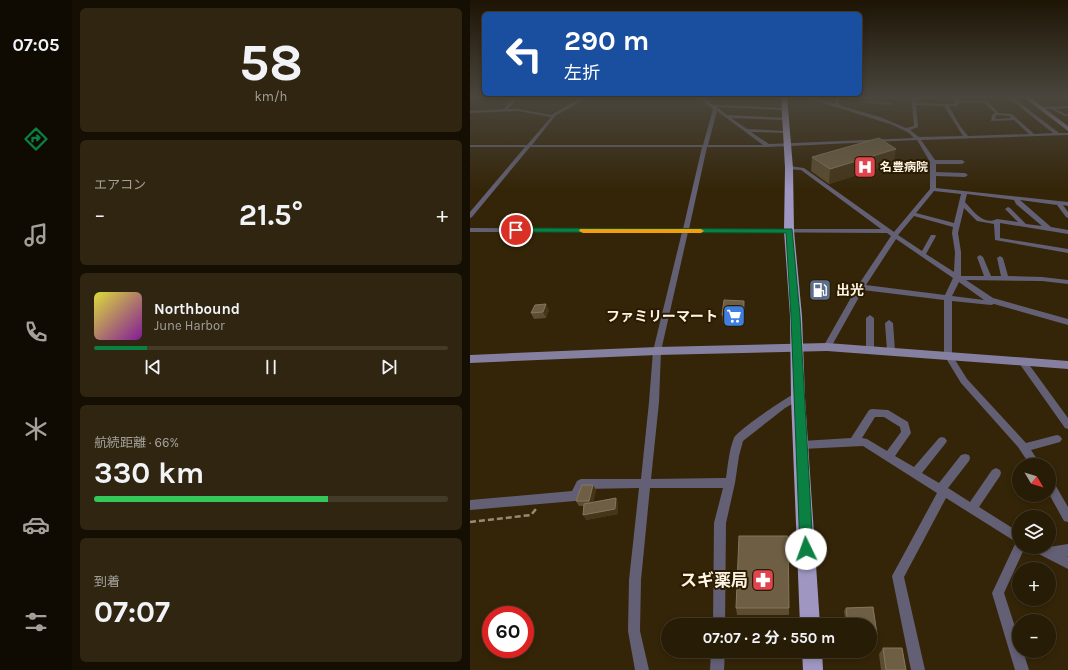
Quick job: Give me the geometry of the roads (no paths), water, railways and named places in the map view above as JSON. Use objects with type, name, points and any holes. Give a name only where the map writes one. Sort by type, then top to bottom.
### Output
[{"type":"main road","points":[[786,127],[789,168],[789,231],[796,316],[798,396],[802,445],[810,618]]},
{"type":"main road","points":[[812,658],[813,670]]},
{"type":"street","points":[[470,216],[544,127]]},
{"type":"street","points":[[642,670],[634,631],[635,580],[657,351],[709,127]]},
{"type":"street","points":[[741,127],[768,146]]},
{"type":"street","points":[[827,347],[891,233],[913,214],[933,190],[933,162],[919,140],[911,132],[902,127]]},
{"type":"street","points":[[905,129],[915,127]]},
{"type":"street","points":[[957,127],[966,138]]},
{"type":"street","points":[[1024,127],[1033,135]]},
{"type":"street","points":[[1048,127],[1057,134]]},
{"type":"street","points":[[745,130],[786,132]]},
{"type":"street","points":[[470,146],[787,146],[884,140],[1068,134]]},
{"type":"street","points":[[933,162],[962,162]]},
{"type":"street","points":[[789,168],[802,169],[891,233],[990,300],[1068,322]]},
{"type":"street","points":[[934,174],[965,175]]},
{"type":"street","points":[[933,190],[1068,204]]},
{"type":"street","points":[[964,193],[955,233],[958,252],[957,278],[948,297],[948,355],[964,381],[1024,448],[1031,458]]},
{"type":"street","points":[[993,196],[997,202]]},
{"type":"street","points":[[1016,198],[1018,203],[1049,229]]},
{"type":"street","points":[[962,203],[979,220],[997,223],[997,221],[1068,232]]},
{"type":"street","points":[[1059,203],[1068,216]]},
{"type":"street","points":[[1008,209],[1024,225]]},
{"type":"street","points":[[913,214],[957,226]]},
{"type":"street","points":[[997,223],[997,239],[1068,251]]},
{"type":"street","points":[[470,230],[789,231],[891,233]]},
{"type":"street","points":[[923,254],[933,236]]},
{"type":"street","points":[[980,257],[988,278]]},
{"type":"street","points":[[1000,258],[1006,277]]},
{"type":"street","points":[[957,278],[1042,278],[1065,282],[1068,290]]},
{"type":"street","points":[[861,287],[1000,304]]},
{"type":"street","points":[[870,318],[870,350]]},
{"type":"street","points":[[889,323],[891,351]]},
{"type":"street","points":[[470,359],[657,351],[827,347],[1068,365]]},
{"type":"street","points":[[1022,361],[1068,425]]},
{"type":"street","points":[[719,618],[720,524],[730,482],[734,456],[739,440],[782,405],[798,396]]},
{"type":"street","points":[[855,441],[872,413],[885,412],[905,425],[906,433],[888,457]]},
{"type":"street","points":[[1024,448],[1057,439]]},
{"type":"street","points":[[802,445],[855,441],[864,442],[1012,534]]},
{"type":"street","points":[[915,474],[942,441]]},
{"type":"street","points":[[918,670],[898,576],[943,490],[965,458]]},
{"type":"street","points":[[972,509],[996,473]]},
{"type":"street","points":[[470,505],[575,496],[581,484],[730,482]]},
{"type":"street","points":[[1056,494],[1068,517]]},
{"type":"street","points":[[1056,552],[1068,550]]},
{"type":"street","points":[[1015,554],[998,593],[1022,670]]},
{"type":"street","points":[[1050,554],[1068,563]]},
{"type":"street","points":[[717,670],[718,658]]},
{"type":"place","name":"名豊病院","points":[[865,167]]},
{"type":"place","name":"出光","points":[[820,290]]},
{"type":"place","name":"ファミリーマート","points":[[734,316]]},
{"type":"place","name":"スギ薬局","points":[[763,580]]}]
